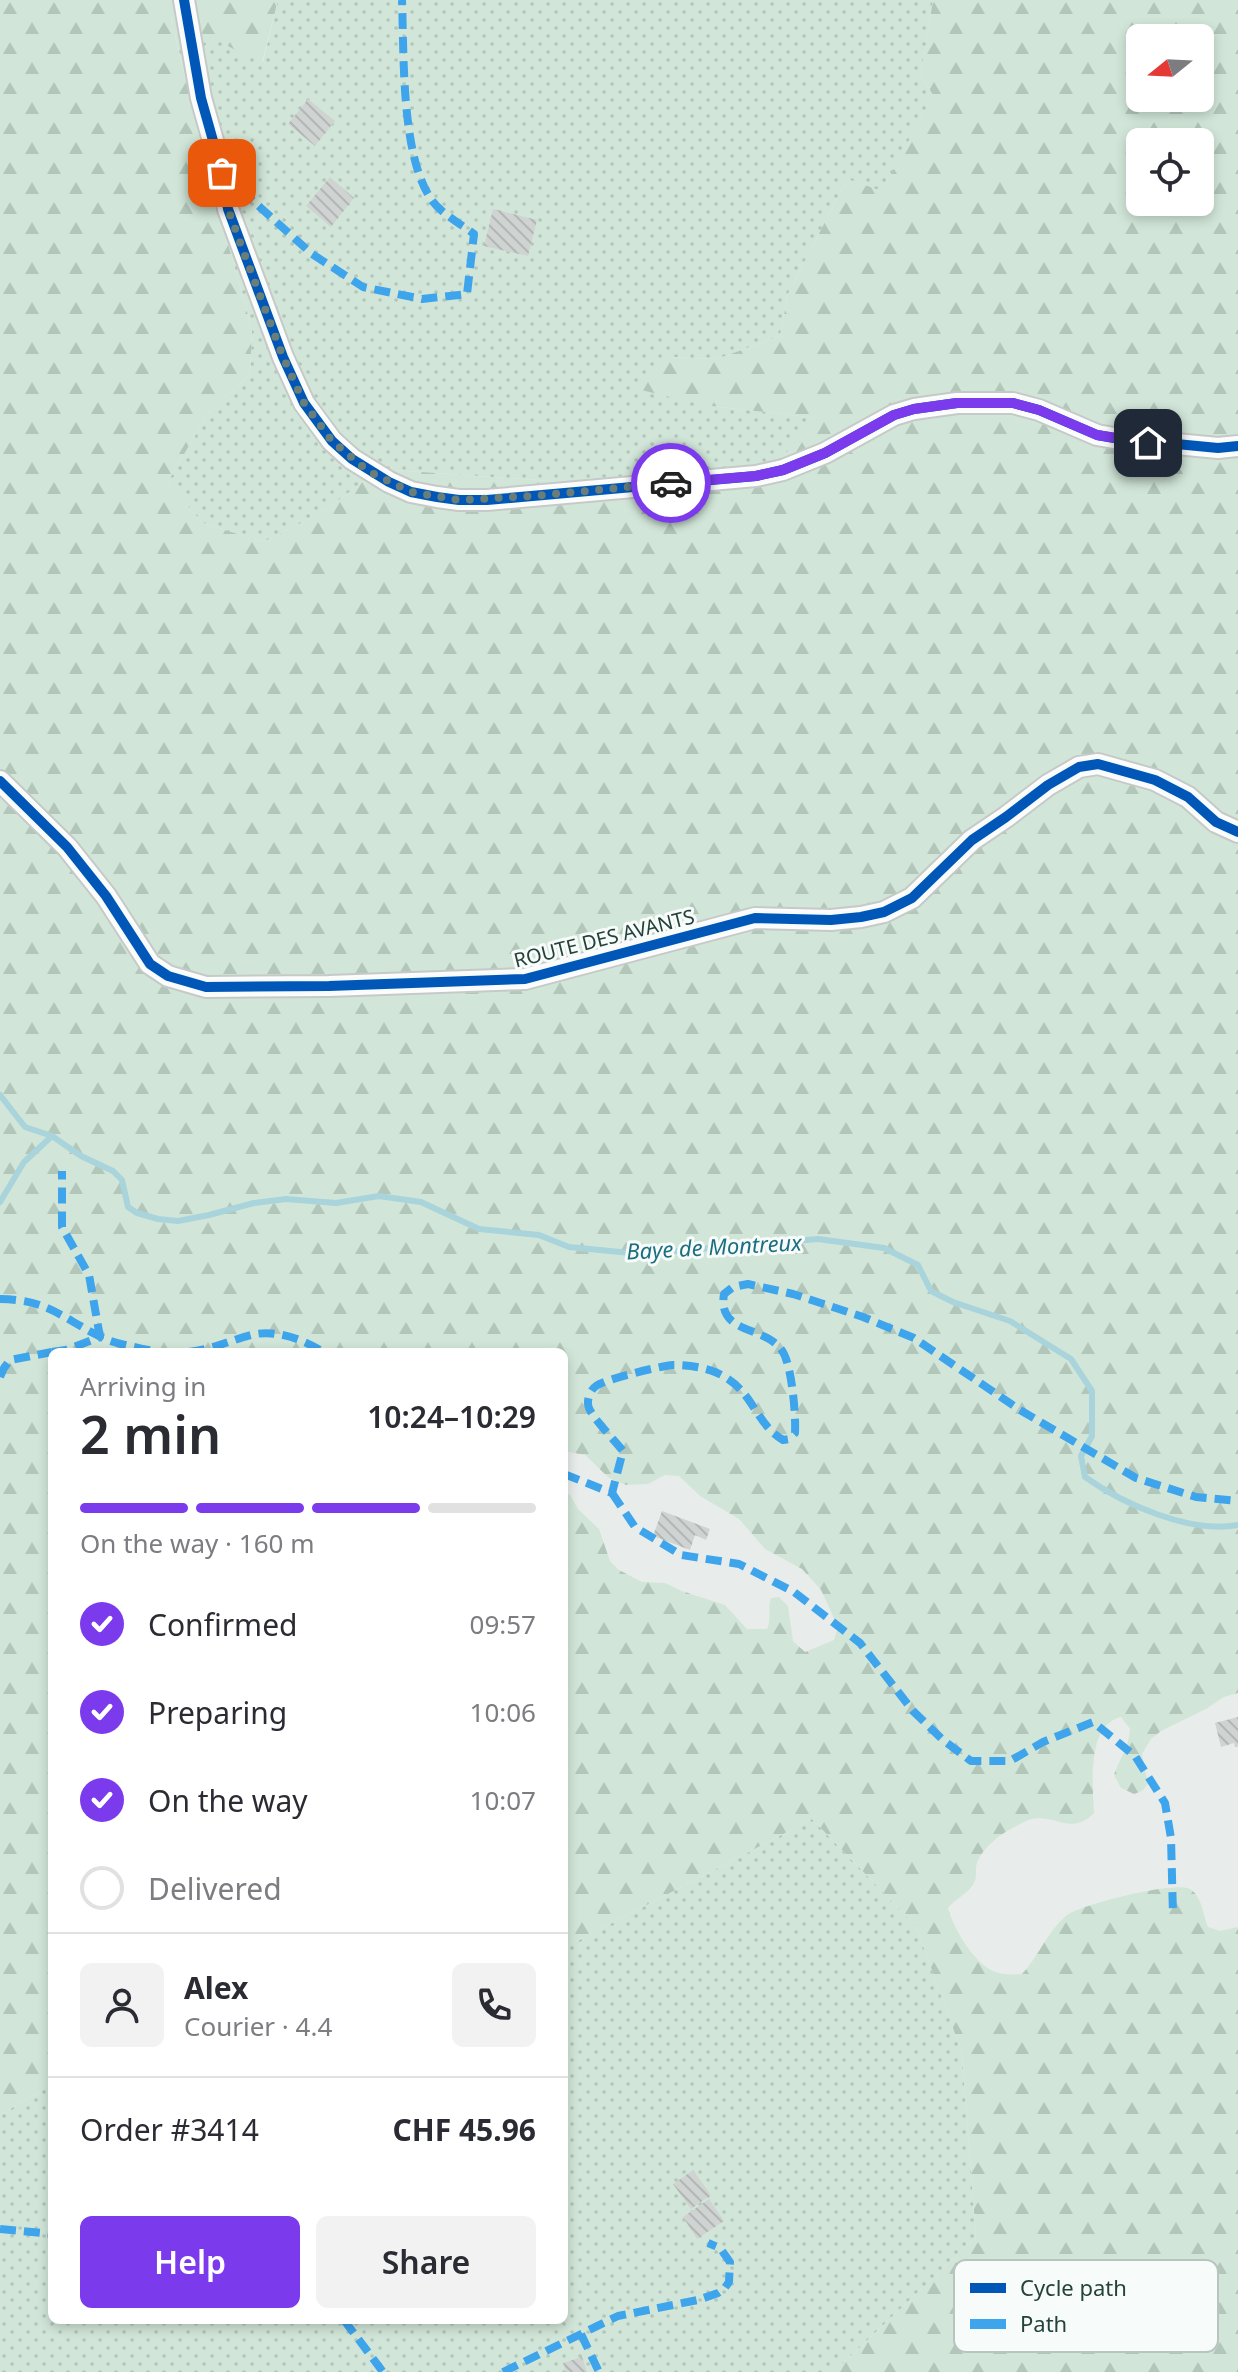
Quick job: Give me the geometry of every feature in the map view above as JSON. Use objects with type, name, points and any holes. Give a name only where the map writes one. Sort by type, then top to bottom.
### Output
[{"type":"street","points":[[184,0],[201,98],[222,173],[228,209],[283,357],[304,403],[332,441],[368,471],[411,492],[459,500],[487,500],[756,476],[802,464],[894,415],[957,403],[1013,403],[1039,410],[1097,435],[1114,438],[1218,448],[1238,446]]},
{"type":"street","name":"ROUTE DES AVANTS","points":[[0,781],[67,847],[97,884],[150,964],[168,976],[206,987],[525,979],[755,918],[831,920],[884,912],[912,898],[972,840],[1048,785],[1079,767],[1098,764],[1155,780],[1188,797],[1216,822],[1238,832]]},
{"type":"green space","points":[[0,0],[278,0],[262,63],[171,18],[207,169],[252,329],[250,374],[209,412],[167,483],[203,523],[263,542],[323,512],[380,469],[578,483],[778,462],[817,418],[703,405],[633,388],[666,357],[717,359],[780,336],[788,294],[847,179],[882,191],[933,95],[921,75],[933,0],[1238,0],[1238,1693],[1224,1697],[1151,1739],[1142,1754],[1148,1784],[1134,1794],[1121,1788],[1114,1775],[1126,1748],[1130,1729],[1121,1717],[1110,1722],[1102,1732],[1094,1758],[1094,1813],[1085,1820],[1068,1824],[1034,1819],[1003,1834],[981,1856],[976,1865],[973,1885],[948,1908],[959,1933],[977,1959],[991,1970],[1006,1974],[1022,1974],[1066,1916],[1128,1895],[1167,1888],[1190,1889],[1200,1901],[1208,1927],[1220,1931],[1238,1927],[1238,2372],[834,2372],[976,2237],[962,2053],[916,1926],[812,1819],[568,1946],[568,1494],[578,1509],[599,1529],[610,1561],[619,1570],[642,1582],[665,1583],[725,1605],[747,1629],[767,1629],[771,1598],[779,1597],[788,1606],[793,1641],[805,1652],[834,1640],[838,1627],[821,1590],[802,1569],[765,1549],[739,1519],[700,1496],[679,1476],[665,1475],[648,1484],[626,1485],[609,1478],[585,1455],[568,1452],[568,1348],[48,1348],[48,2086],[0,2115]]},
{"type":"green space","points":[[278,0],[933,0],[921,75],[933,95],[882,192],[847,179],[788,294],[780,336],[717,359],[666,357],[703,405],[818,418],[778,462],[578,483],[380,469],[323,512],[263,542],[203,523],[167,483],[209,412],[250,374],[252,329],[207,169],[171,17],[263,62]]},
{"type":"green space","points":[[812,1819],[916,1926],[962,2053],[976,2237],[834,2372],[0,2372],[0,2115],[48,2086],[48,2324],[568,2324],[568,1946]]},
{"type":"building","points":[[308,99],[335,121],[315,146],[288,124]]},
{"type":"building","points":[[330,177],[354,198],[331,227],[306,206]]},
{"type":"building","points":[[493,209],[537,220],[528,256],[484,246]]},
{"type":"building","points":[[662,1511],[710,1529],[706,1540],[695,1535],[690,1550],[653,1536]]},
{"type":"building","points":[[1238,1717],[1238,1747],[1234,1743],[1221,1747],[1215,1723]]},
{"type":"building","points":[[693,2170],[711,2195],[691,2209],[673,2184]]},
{"type":"building","points":[[709,2199],[724,2221],[697,2239],[683,2217]]},
{"type":"building","points":[[582,2357],[587,2372],[566,2372],[563,2363]]},
{"type":"waterway","name":"Baye de Montreux","points":[[0,1095],[25,1127],[52,1136],[81,1156],[113,1171],[122,1180],[128,1207],[158,1219],[178,1221],[254,1203],[286,1199],[336,1203],[379,1196],[421,1202],[479,1229],[539,1235],[569,1247],[641,1254],[818,1239],[884,1248],[918,1265],[931,1291],[953,1302],[1010,1321],[1071,1359],[1092,1391],[1092,1436],[1081,1456],[1085,1477],[1137,1506],[1179,1521],[1219,1527],[1238,1525]]},
{"type":"waterway","points":[[0,1202],[24,1162],[52,1136]]},
{"type":"marked path","points":[[223,174],[312,254],[363,287],[422,299],[467,294],[474,234],[445,214],[431,199],[414,157],[406,103],[402,0]]},
{"type":"marked path","points":[[62,1171],[62,1227],[89,1275],[100,1337],[71,1348]]},
{"type":"marked path","points":[[568,1476],[612,1493],[623,1451],[591,1412],[588,1402],[590,1393],[596,1386],[610,1380],[666,1366],[689,1366],[715,1372],[738,1387],[773,1433],[783,1440],[795,1433],[793,1393],[784,1354],[767,1338],[736,1324],[724,1308],[724,1294],[733,1287],[748,1284],[793,1294],[914,1338],[1020,1410],[1136,1478],[1196,1497],[1238,1501]]},
{"type":"marked path","points":[[0,1299],[30,1302],[104,1338],[140,1348]]},
{"type":"marked path","points":[[209,1348],[260,1333],[298,1339],[316,1348]]},
{"type":"marked path","points":[[0,1377],[10,1360],[48,1353]]},
{"type":"marked path","points":[[612,1493],[635,1527],[681,1555],[739,1564],[794,1592],[860,1643],[913,1711],[971,1761],[1010,1761],[1043,1742],[1093,1722],[1135,1756],[1165,1803],[1171,1838],[1173,1915]]},
{"type":"marked path","points":[[0,2229],[48,2234]]},
{"type":"marked path","points":[[503,2372],[618,2316],[718,2293],[729,2282],[730,2262],[720,2248],[708,2243]]},
{"type":"marked path","points":[[347,2324],[383,2372]]},
{"type":"marked path","points":[[581,2334],[599,2372]]},
{"type":"cycle path","points":[[184,0],[201,98],[221,169],[228,209],[283,357],[304,403],[332,441],[352,459],[411,492],[459,500],[487,500],[756,476],[783,470],[825,453],[894,415],[957,403],[1013,403],[1039,410],[1097,435],[1114,438],[1218,448],[1238,446]]},
{"type":"cycle path","points":[[0,781],[67,847],[106,896],[150,964],[168,976],[206,987],[525,979],[755,918],[831,920],[884,912],[912,898],[972,840],[1048,785],[1079,767],[1098,764],[1155,780],[1188,797],[1216,822],[1238,832]]},
{"type":"way so far","points":[[222,173],[228,209],[283,357],[304,403],[332,441],[368,471],[411,492],[459,500],[671,483]]},
{"type":"route","points":[[671,483],[756,476],[783,470],[825,453],[894,415],[957,403],[1013,403],[1039,410],[1097,435],[1148,443]]}]
